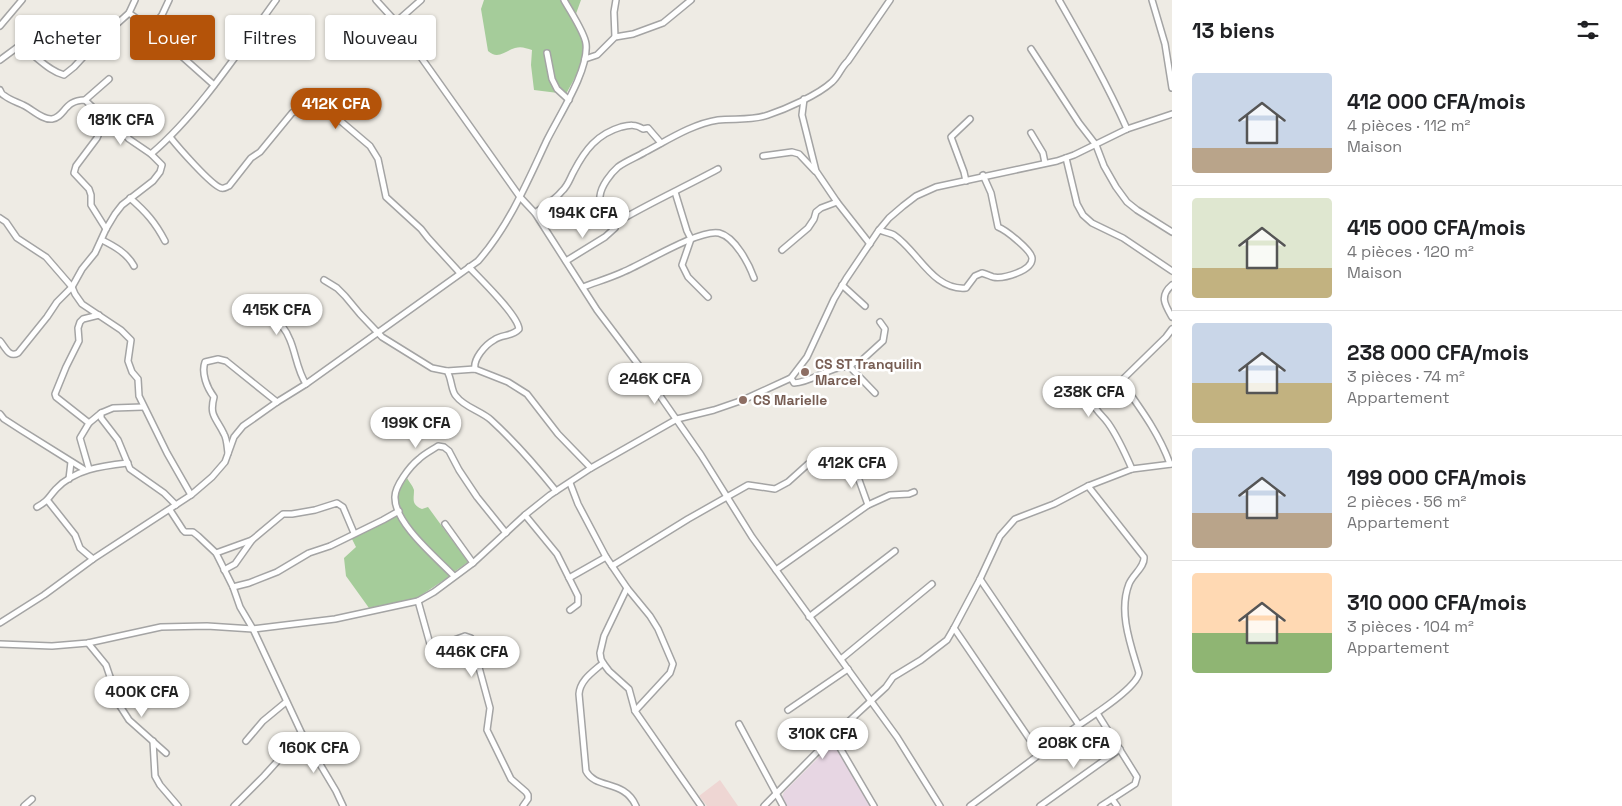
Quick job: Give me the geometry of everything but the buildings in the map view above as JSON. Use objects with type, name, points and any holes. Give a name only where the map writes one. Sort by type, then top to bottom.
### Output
[{"type":"street","points":[[0,26],[22,0]]},
{"type":"street","points":[[0,60],[19,46],[48,68],[64,75],[128,13],[135,0]]},
{"type":"street","points":[[162,15],[169,0]]},
{"type":"street","points":[[151,154],[170,137],[214,85],[276,0]]},
{"type":"street","points":[[376,0],[390,15]]},
{"type":"street","points":[[404,15],[421,0]]},
{"type":"street","points":[[0,623],[191,495],[212,477],[225,462],[234,438],[243,426],[306,384],[478,261],[489,248],[520,197],[546,142],[572,95],[585,59],[586,44],[564,0]]},
{"type":"street","points":[[615,37],[614,12],[616,0]]},
{"type":"street","points":[[585,59],[597,55],[615,37],[633,34],[663,23],[691,0]]},
{"type":"street","points":[[614,224],[603,214],[600,205],[600,193],[612,173],[618,167],[695,127],[717,120],[767,116],[824,89],[834,80],[841,67],[848,61],[890,0]]},
{"type":"street","points":[[1059,0],[1095,63],[1127,129]]},
{"type":"street","points":[[1152,0],[1164,44],[1172,88]]},
{"type":"street","points":[[1031,49],[1079,123],[1096,145],[1104,166],[1127,202],[1172,232]]},
{"type":"street","points":[[547,54],[552,79],[557,89],[569,100]]},
{"type":"street","points":[[186,60],[214,85]]},
{"type":"street","points":[[423,60],[520,197],[534,213],[597,310],[711,470],[776,570],[897,737],[940,806]]},
{"type":"street","points":[[0,90],[2,95],[27,106],[40,116],[52,119],[58,116],[75,100],[85,100],[109,79]]},
{"type":"street","points":[[804,99],[802,115],[816,171]]},
{"type":"street","points":[[0,341],[9,354],[14,355],[18,353],[57,302],[72,287],[102,240],[106,228],[122,205],[153,180],[162,169],[162,165],[151,154],[129,139],[120,129],[105,119],[85,100]]},
{"type":"street","points":[[170,137],[186,157],[220,188],[225,188],[229,186],[251,158],[260,152],[292,113],[311,102],[330,112],[370,146],[378,158],[386,197],[421,229],[460,273]]},
{"type":"street","points":[[0,644],[52,646],[88,642],[160,627],[207,626],[253,629],[336,620],[418,601],[434,592],[473,563],[525,515],[591,468],[677,420],[743,400],[791,378],[807,357],[842,285],[879,230],[889,218],[916,196],[936,186],[1066,158],[1127,129],[1172,114]]},
{"type":"street","points":[[105,119],[97,138],[76,166],[74,173],[88,189],[91,195],[91,205],[106,228]]},
{"type":"street","points":[[966,181],[951,137],[970,119]]},
{"type":"street","points":[[534,213],[562,192],[585,153],[599,137],[628,125],[638,126],[643,129],[648,128],[661,144]]},
{"type":"street","points":[[1031,133],[1043,153],[1045,163]]},
{"type":"street","points":[[763,156],[792,152],[799,154],[816,171],[870,244]]},
{"type":"street","points":[[1066,158],[1077,204],[1083,215],[1092,223],[1123,238],[1172,271]]},
{"type":"street","points":[[614,224],[651,202],[718,169]]},
{"type":"street","points":[[879,230],[893,234],[931,273],[951,286],[966,288],[975,276],[982,273],[995,278],[1020,272],[1030,265],[1032,256],[1014,238],[998,227],[991,193],[983,176]]},
{"type":"street","points":[[674,192],[691,239],[682,265],[688,276],[708,297]]},
{"type":"street","points":[[130,198],[152,220],[165,241]]},
{"type":"street","points":[[782,250],[808,228],[816,212],[821,208],[838,202]]},
{"type":"street","points":[[0,218],[6,222],[17,238],[46,257],[72,287],[82,304],[121,330],[131,340],[128,361],[132,372],[138,379],[139,396],[143,407],[191,495]]},
{"type":"street","points":[[566,261],[605,237],[615,228],[614,224]]},
{"type":"street","points":[[583,287],[623,272],[691,239],[706,234],[719,233],[729,239],[740,250],[754,278]]},
{"type":"street","points":[[102,240],[115,246],[134,266]]},
{"type":"street","points":[[469,267],[508,308],[519,324],[519,329],[513,335],[494,340],[484,348],[474,365],[475,369]]},
{"type":"street","points":[[324,280],[337,288],[377,332],[432,368],[447,371],[475,369],[494,375],[527,394],[558,434],[591,468]]},
{"type":"street","points":[[842,285],[865,306]]},
{"type":"street","points":[[1172,285],[1164,296],[1166,308],[1172,318]]},
{"type":"street","points":[[271,314],[287,333],[299,370],[306,384]]},
{"type":"street","points":[[89,424],[56,397],[55,394],[79,340],[78,328],[80,322],[83,319],[100,315]]},
{"type":"street","points":[[850,367],[853,363],[861,361],[883,341],[885,329],[880,322]]},
{"type":"street","points":[[1132,470],[1121,444],[1106,421],[1096,411],[1093,404],[1108,388],[1121,381],[1172,330]]},
{"type":"street","points":[[228,454],[224,435],[213,418],[214,396],[209,390],[205,379],[203,367],[205,362],[218,359],[226,361],[277,402]]},
{"type":"street","points":[[791,378],[794,382],[803,382],[844,366],[850,367],[875,393]]},
{"type":"street","points":[[447,371],[451,377],[453,392],[456,397],[489,418],[523,451],[556,492]]},
{"type":"street","points":[[764,806],[775,793],[899,673],[921,660],[947,640],[1000,536],[1015,519],[1054,504],[1088,486],[1132,470],[1171,464],[1153,427],[1121,381]]},
{"type":"street","points":[[87,470],[80,438],[89,424],[101,413],[113,408],[143,407]]},
{"type":"street","points":[[101,413],[101,418],[118,440],[134,472],[164,493],[176,506]]},
{"type":"street","points":[[0,414],[4,419],[71,462],[87,470]]},
{"type":"street","points":[[454,576],[408,528],[398,511],[394,498],[396,489],[418,459],[438,446],[444,447],[449,451],[477,497],[506,534]]},
{"type":"street","points":[[612,566],[748,485],[774,489],[782,486],[814,461],[848,461],[854,466],[868,505]]},
{"type":"street","points":[[69,479],[71,462]]},
{"type":"street","points":[[36,507],[48,501],[56,489],[69,479],[87,470],[128,463]]},
{"type":"street","points":[[570,482],[578,504],[606,557],[627,588],[650,616],[673,664],[670,674],[635,711]]},
{"type":"street","points":[[1066,734],[1097,713],[1134,684],[1139,677],[1127,623],[1125,604],[1129,583],[1145,562],[1144,557],[1142,552],[1088,486]]},
{"type":"street","points":[[776,570],[868,505],[890,495],[914,492]]},
{"type":"street","points":[[48,501],[75,535],[80,548],[93,560]]},
{"type":"street","points":[[224,570],[235,564],[252,540],[283,514],[315,510],[337,503],[343,507],[354,533]]},
{"type":"street","points":[[170,510],[179,526],[185,532],[193,532],[216,553],[286,702],[302,734],[336,791],[342,806]]},
{"type":"street","points":[[233,587],[277,572],[309,553],[330,546],[398,511]]},
{"type":"street","points":[[525,515],[557,554],[580,600],[570,610]]},
{"type":"street","points":[[445,524],[473,563]]},
{"type":"street","points":[[216,553],[252,540]]},
{"type":"street","points":[[809,617],[895,551]]},
{"type":"street","points":[[569,578],[606,557]]},
{"type":"street","points":[[980,578],[1079,725]]},
{"type":"street","points":[[841,659],[932,584]]},
{"type":"street","points":[[627,588],[604,636],[600,653],[602,663],[629,689],[635,711],[701,806]]},
{"type":"street","points":[[418,601],[432,646],[435,647],[465,636],[471,638],[490,708],[488,730],[511,779],[528,795],[528,799],[523,806]]},
{"type":"street","points":[[954,628],[1039,754]]},
{"type":"street","points":[[88,642],[106,665],[120,706],[129,720],[166,753]]},
{"type":"street","points":[[602,663],[579,688],[586,771],[591,778],[624,790],[633,798],[636,806]]},
{"type":"street","points":[[788,710],[848,669]]},
{"type":"street","points":[[246,741],[263,721],[286,702]]},
{"type":"street","points":[[1097,713],[1137,777],[1135,784],[1101,806]]},
{"type":"street","points":[[739,724],[782,806]]},
{"type":"street","points":[[234,806],[302,734]]},
{"type":"street","points":[[833,736],[874,806]]},
{"type":"street","points":[[153,741],[154,776],[178,806]]},
{"type":"street","points":[[970,806],[1055,743]]},
{"type":"street","points":[[1040,806],[1120,749]]},
{"type":"street","points":[[24,806],[32,799]]},
{"type":"street","points":[[1112,799],[1116,806]]},
{"type":"shaded area","points":[[831,745],[834,745],[870,806],[787,806],[782,797],[784,792]]},
{"type":"shaded area","points":[[720,780],[738,806],[707,806],[699,796]]},
{"type":"green space","points":[[484,0],[581,0],[573,22],[583,40],[584,54],[566,94],[534,90],[531,65],[532,50],[517,47],[498,55],[488,51],[481,9]]},
{"type":"green space","points":[[407,478],[414,490],[415,503],[422,509],[428,507],[468,562],[454,572],[429,548],[405,519],[398,499],[398,493]]},
{"type":"green space","points":[[398,514],[409,534],[450,576],[417,598],[369,608],[346,576],[344,558],[356,547],[351,537]]},
{"type":"tunnel","points":[[1055,743],[1066,734]]},
{"type":"place","name":"CS ST Tranquilin Marcel","points":[[805,372]]},
{"type":"place","name":"CS Marielle","points":[[743,400]]}]
